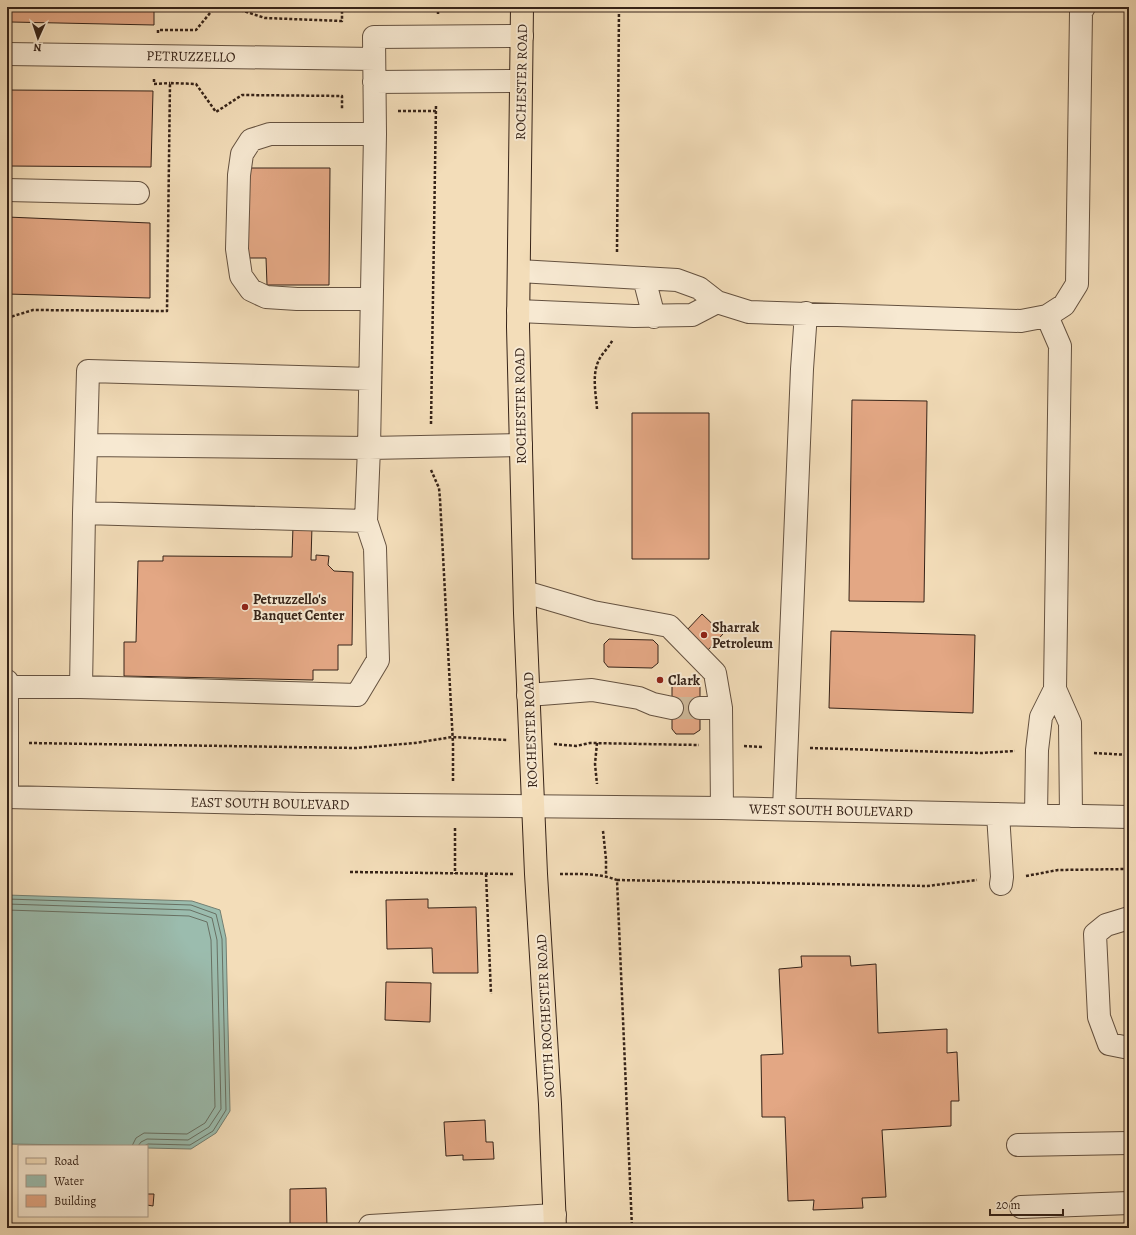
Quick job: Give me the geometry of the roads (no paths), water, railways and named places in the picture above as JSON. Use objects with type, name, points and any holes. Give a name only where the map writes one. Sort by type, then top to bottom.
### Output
[{"type":"main road","name":"ROCHESTER ROAD","points":[[522,7],[518,311],[528,695],[533,805]]},
{"type":"main road","name":"SOUTH ROCHESTER ROAD","points":[[533,805],[555,1222]]},
{"type":"street","points":[[519,271],[677,280],[699,288],[717,302],[749,312],[1021,321],[1046,316],[1064,305],[1077,284],[1081,12],[1084,7]]},
{"type":"street","points":[[7,687],[357,695],[378,660],[375,548],[366,521],[375,134],[374,37],[522,36]]},
{"type":"street","name":"PETRUZZELLO","points":[[7,54],[374,59]]},
{"type":"street","points":[[374,82],[521,81]]},
{"type":"street","points":[[372,299],[297,299],[266,297],[251,290],[241,276],[237,249],[237,234],[239,175],[242,154],[251,140],[270,134],[375,134]]},
{"type":"street","points":[[7,190],[138,193]]},
{"type":"street","points":[[644,278],[654,317]]},
{"type":"street","points":[[518,311],[654,317],[692,315],[717,302]]},
{"type":"street","points":[[784,809],[806,313]]},
{"type":"street","points":[[1046,316],[1060,346],[1055,689],[1070,723],[1071,816]]},
{"type":"street","points":[[81,688],[88,371],[370,379]]},
{"type":"street","points":[[86,445],[368,448],[521,446]]},
{"type":"street","points":[[84,513],[366,521]]},
{"type":"street","points":[[525,592],[593,612],[669,626],[716,673],[721,708],[722,808]]},
{"type":"street","points":[[7,681],[7,797]]},
{"type":"street","points":[[1036,815],[1037,750],[1041,717],[1055,689]]},
{"type":"street","points":[[528,695],[592,690],[639,698],[653,704],[672,708]]},
{"type":"street","points":[[700,708],[721,708]]},
{"type":"street","name":"EAST SOUTH BOULEVARD","points":[[7,797],[303,804],[454,806],[533,805]]},
{"type":"street","name":"WEST SOUTH BOULEVARD","points":[[533,805],[1129,817]]},
{"type":"street","points":[[998,814],[1010,881]]},
{"type":"street","points":[[1129,918],[1106,925],[1094,934],[1099,1017],[1109,1044],[1129,1048]]},
{"type":"street","points":[[1018,1145],[1129,1143]]},
{"type":"street","points":[[1021,1207],[1129,1203]]},
{"type":"street","points":[[369,1228],[370,1226],[555,1222]]},
{"type":"water","points":[[7,895],[192,901],[220,910],[226,938],[230,1111],[216,1133],[191,1149],[148,1148],[148,1145],[7,1144]]},
{"type":"tunnel","points":[[672,708],[700,708]]},
{"type":"place","name":"Petruzzello's Banquet Center","points":[[245,607]]},
{"type":"place","name":"Sharrak Petroleum","points":[[704,635]]},
{"type":"place","name":"Clark","points":[[660,680]]}]
